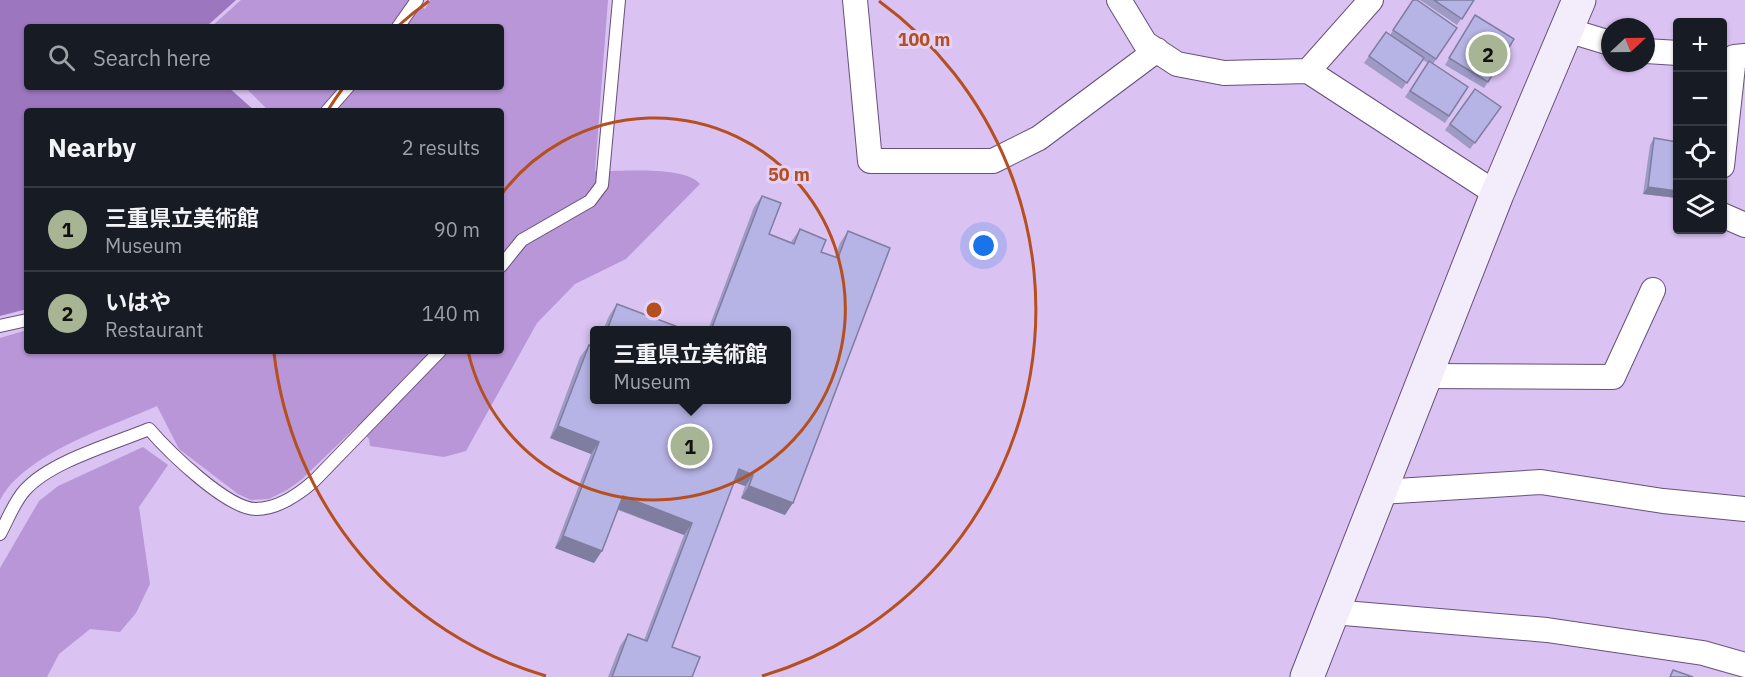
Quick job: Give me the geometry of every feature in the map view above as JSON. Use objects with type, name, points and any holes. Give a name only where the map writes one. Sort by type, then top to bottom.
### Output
[{"type":"street","points":[[855,0],[870,161],[993,160],[1039,138],[1157,50]]},
{"type":"street","points":[[1119,0],[1145,43],[1177,64],[1224,73],[1308,70],[1497,194]]},
{"type":"street","points":[[1308,70],[1371,0]]},
{"type":"street","points":[[1307,677],[1497,194],[1579,0]]},
{"type":"street","points":[[1567,30],[1601,40]]},
{"type":"street","points":[[1655,52],[1673,54]]},
{"type":"street","points":[[1726,126],[1734,57]]},
{"type":"street","points":[[1727,217],[1745,225]]},
{"type":"street","points":[[1424,376],[1613,377],[1653,290]]},
{"type":"street","points":[[1380,492],[1509,482],[1541,482],[1664,501],[1745,509]]},
{"type":"street","points":[[1332,612],[1547,630],[1703,653],[1745,665]]},
{"type":"lane","points":[[400,24],[417,0]]},
{"type":"lane","points":[[504,262],[522,240],[590,201],[602,185],[619,0]]},
{"type":"lane","points":[[330,108],[345,90]]},
{"type":"lane","points":[[0,326],[24,321]]},
{"type":"lane","points":[[0,534],[18,500],[36,481],[57,467],[149,429],[172,456],[230,500],[252,509],[277,505],[300,494],[314,481],[437,354]]},
{"type":"shaded area","points":[[0,0],[236,0],[209,24],[24,24],[24,90],[231,90],[252,108],[24,108],[24,310],[0,316]]},
{"type":"shaded area","points":[[241,0],[414,0],[425,9],[430,0],[608,0],[595,171],[666,172],[692,178],[700,184],[626,259],[575,284],[537,323],[466,451],[444,457],[370,446],[369,439],[357,426],[301,480],[287,490],[269,499],[251,500],[238,494],[179,449],[157,406],[70,443],[48,455],[28,468],[12,483],[0,500],[0,338],[24,331],[24,354],[504,354],[504,108],[266,108],[248,90],[504,90],[504,24],[214,24]]},
{"type":"shaded area","points":[[143,447],[168,465],[139,507],[150,584],[136,613],[120,632],[90,629],[59,654],[47,677],[0,677],[0,568],[39,501],[58,486]]},
{"type":"building","points":[[1413,0],[1417,0],[1457,28],[1436,59],[1393,30]]},
{"type":"building","points":[[1434,0],[1474,0],[1462,19]]},
{"type":"building","points":[[1475,15],[1514,39],[1488,82],[1449,58]]},
{"type":"building","points":[[1386,32],[1424,58],[1407,83],[1369,56]]},
{"type":"building","points":[[1429,61],[1468,87],[1449,116],[1410,91]]},
{"type":"building","points":[[1475,89],[1501,107],[1475,143],[1450,124]]},
{"type":"building","points":[[1654,138],[1673,141],[1673,190],[1648,187]]},
{"type":"building","points":[[762,196],[781,203],[769,234],[794,244],[800,229],[826,240],[821,252],[838,258],[848,231],[890,248],[793,503],[749,486],[753,475],[739,469],[672,647],[700,657],[692,677],[612,677],[628,634],[647,641],[692,523],[623,496],[602,551],[563,536],[599,442],[558,426],[589,345],[590,404],[791,404],[791,326],[713,326]]},
{"type":"building","points":[[617,304],[675,326],[609,326]]},
{"type":"building","points":[[1673,670],[1693,677],[1670,677]]},
{"type":"place","name":"いはや","points":[[1488,54]]},
{"type":"place","name":"三重県立美術館","points":[[690,446]]}]
